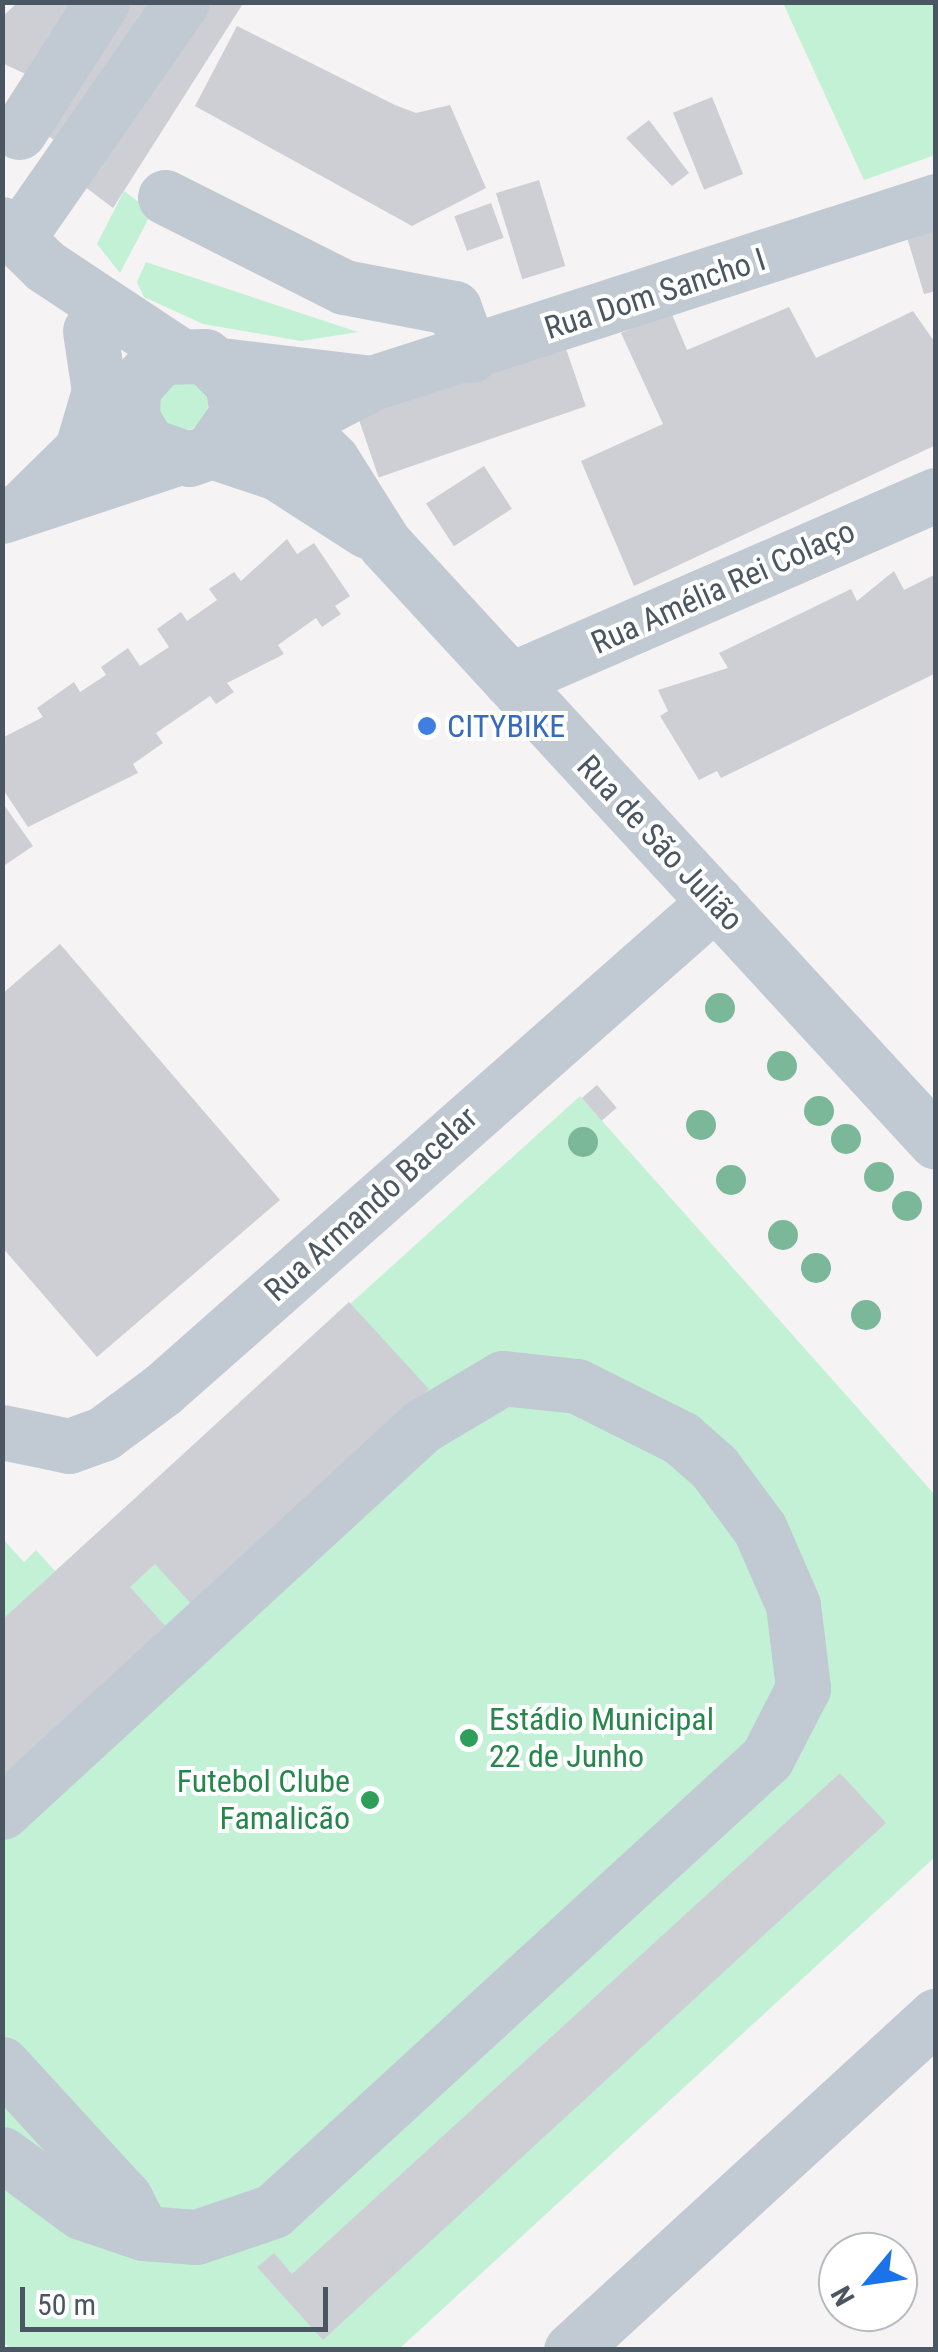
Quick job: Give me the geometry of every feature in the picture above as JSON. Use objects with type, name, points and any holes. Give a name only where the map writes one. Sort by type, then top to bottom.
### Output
[{"type":"street","points":[[71,167],[11,128],[102,2]]},
{"type":"street","points":[[182,2],[22,243],[90,331],[130,402],[148,445],[194,455],[237,414],[208,367]]},
{"type":"street","points":[[165,197],[344,287],[454,308],[471,355]]},
{"type":"street","name":"Rua Dom Sancho I","points":[[12,512],[299,421],[372,382],[471,355],[936,201]]},
{"type":"street","name":"Rua de São Julião","points":[[22,243],[208,367],[299,421],[386,544],[936,1142]]},
{"type":"street","points":[[82,448],[99,391],[90,331]]},
{"type":"street","name":"Rua Dom Sancho I","points":[[12,512],[130,402],[149,364],[372,382]]},
{"type":"street","name":"Rua de São Julião","points":[[194,455],[277,473],[386,544]]},
{"type":"street","name":"Rua Amélia Rei Colaço","points":[[510,680],[936,495]]},
{"type":"street","name":"Rua Armando Bacelar","points":[[2,1432],[69,1446],[104,1433],[162,1390],[715,902]]},
{"type":"street","points":[[2,1812],[422,1426],[502,1378],[577,1386],[682,1438],[714,1467],[760,1529],[793,1605],[803,1688],[766,1758],[295,2194],[234,2229],[196,2237],[143,2233],[81,2212],[2,2154]]},
{"type":"street","points":[[571,2350],[936,2015]]},
{"type":"street","points":[[623,2350],[698,2269],[936,2054]]},
{"type":"street","points":[[2,2064],[125,2198],[143,2233]]},
{"type":"green space","points":[[783,3],[935,3],[935,155],[864,180]]},
{"type":"green space","points":[[124,191],[152,212],[120,273],[97,244]]},
{"type":"green space","points":[[146,262],[358,332],[301,341],[203,324],[144,297],[137,282]]},
{"type":"green space","points":[[182,379],[200,387],[208,405],[200,423],[182,431],[164,423],[156,405],[164,387]]},
{"type":"green space","name":"Estádio Municipal 22 de Junho","points":[[580,1096],[935,1495],[935,1857],[399,2349],[11,2349],[2,2340],[2,1538],[24,1562],[36,1550],[55,1571]]},
{"type":"building","points":[[18,2],[84,2],[34,78],[2,63],[2,17]]},
{"type":"building","points":[[121,2],[169,2],[74,152],[40,131]]},
{"type":"building","points":[[199,2],[244,2],[113,208],[84,186]]},
{"type":"building","points":[[237,26],[416,113],[450,105],[486,188],[412,226],[195,106]]},
{"type":"building","points":[[712,97],[743,174],[704,190],[673,113]]},
{"type":"building","points":[[649,120],[689,173],[672,186],[626,138]]},
{"type":"building","points":[[539,180],[565,266],[522,279],[496,193]]},
{"type":"building","points":[[491,203],[504,238],[467,251],[454,216]]},
{"type":"building","points":[[936,214],[936,291],[924,294],[903,224]]},
{"type":"building","points":[[789,307],[816,358],[913,311],[936,344],[936,445],[634,586],[581,461],[663,424],[621,333],[671,312],[687,350]]},
{"type":"building","points":[[563,340],[586,406],[379,477],[356,411]]},
{"type":"building","points":[[484,466],[512,509],[454,546],[426,504]]},
{"type":"building","points":[[287,539],[297,554],[314,543],[350,596],[335,606],[341,614],[322,627],[316,618],[278,645],[284,654],[227,683],[234,692],[216,704],[210,696],[156,733],[163,743],[133,764],[138,773],[28,827],[2,788],[2,738],[43,717],[37,708],[74,682],[80,692],[106,675],[101,667],[128,648],[140,666],[169,647],[157,629],[181,612],[187,621],[217,600],[209,589],[234,572],[241,581]]},
{"type":"building","points":[[894,571],[904,590],[936,574],[936,673],[721,778],[717,771],[699,780],[660,716],[668,711],[658,690],[728,668],[719,653],[851,589],[857,601]]},
{"type":"building","points":[[2,802],[33,846],[2,867]]},
{"type":"building","points":[[60,944],[280,1200],[97,1357],[2,1247],[2,994]]},
{"type":"building","points":[[597,1085],[617,1108],[602,1121],[582,1098]]},
{"type":"building","points":[[349,1302],[429,1389],[193,1606],[155,1564],[130,1587],[167,1628],[2,1779],[2,1620]]},
{"type":"building","points":[[840,1773],[886,1823],[323,2340],[257,2267],[274,2253],[292,2274]]},
{"type":"place","name":"CITYBIKE","points":[[427,726]]},
{"type":"place","name":"Estádio Municipal 22 de Junho","points":[[469,1738]]},
{"type":"place","name":"Futebol Clube Famalicão","points":[[370,1800]]}]
